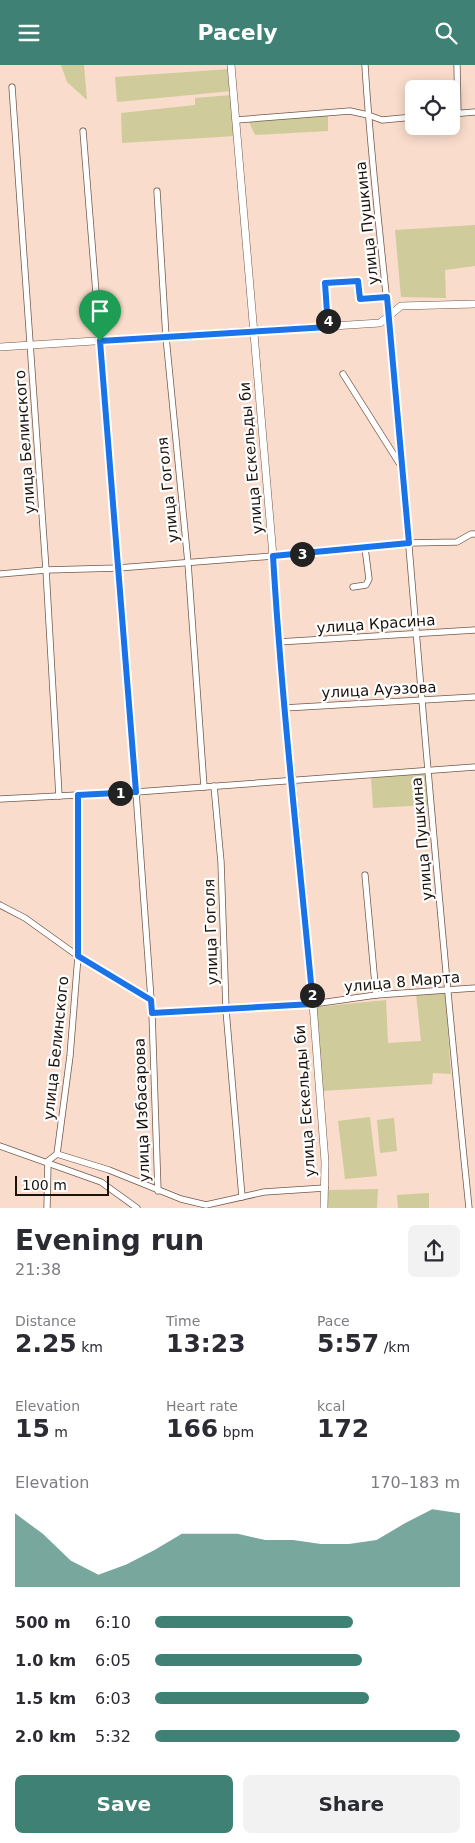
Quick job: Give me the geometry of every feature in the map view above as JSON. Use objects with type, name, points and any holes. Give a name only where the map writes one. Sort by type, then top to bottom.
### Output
[{"type":"street","name":"улица Ескельды би","points":[[231,65],[273,556],[278,642],[313,1004],[325,1162],[324,1208]]},
{"type":"street","name":"улица Пушкина","points":[[366,65],[368,115],[389,317],[447,989],[469,1208]]},
{"type":"street","points":[[456,80],[457,65]]},
{"type":"street","name":"улица Белинского","points":[[12,87],[46,570],[59,796]]},
{"type":"street","points":[[236,120],[350,111],[382,120],[405,118]]},
{"type":"street","points":[[460,112],[475,111]]},
{"type":"street","name":"улица Избасарова","points":[[83,131],[152,1013],[158,1191]]},
{"type":"street","name":"улица Гоголя","points":[[157,191],[166,337],[188,563],[204,787]]},
{"type":"street","points":[[328,327],[325,283],[358,281],[360,299],[387,297]]},
{"type":"street","points":[[0,347],[380,323],[401,306],[475,304]]},
{"type":"street","name":"улица Пушкина","points":[[343,374],[402,468]]},
{"type":"street","points":[[0,574],[188,563],[409,543],[457,541],[475,534]]},
{"type":"street","points":[[353,587],[366,585],[369,579],[366,547]]},
{"type":"street","name":"улица Красина","points":[[278,642],[475,630]]},
{"type":"street","name":"улица Ауэзова","points":[[284,708],[475,697]]},
{"type":"street","points":[[0,799],[136,792],[475,767]]},
{"type":"street","name":"улица Гоголя","points":[[214,786],[221,862],[226,1010],[242,1197]]},
{"type":"street","name":"улица Белинского","points":[[58,1154],[70,1056],[78,956],[78,795]]},
{"type":"street","points":[[365,875],[376,995]]},
{"type":"street","points":[[0,905],[25,917],[78,956],[151,1000]]},
{"type":"street","name":"улица 8 Марта","points":[[152,1013],[313,1004],[376,995],[475,988]]},
{"type":"street","points":[[0,1146],[48,1161],[101,1182],[138,1208]]},
{"type":"street","points":[[48,1161],[58,1154],[109,1170],[158,1191],[206,1205],[231,1201],[264,1192],[325,1188]]},
{"type":"street","points":[[47,1208],[48,1161]]},
{"type":"street","points":[[230,1208],[231,1201]]},
{"type":"shaded area","points":[[61,65],[84,65],[87,100],[67,82]]},
{"type":"shaded area","points":[[230,69],[232,91],[117,102],[115,77]]},
{"type":"shaded area","points":[[232,95],[235,136],[122,143],[121,113],[195,105],[195,98]]},
{"type":"shaded area","points":[[328,115],[328,131],[255,135],[249,122]]},
{"type":"shaded area","points":[[475,225],[475,266],[445,270],[446,298],[401,297],[395,230]]},
{"type":"shaded area","points":[[425,772],[428,805],[373,808],[371,777]]},
{"type":"shaded area","points":[[445,993],[451,1074],[433,1073],[432,1084],[321,1091],[317,1007],[386,1000],[388,1043],[421,1041],[416,994]]},
{"type":"shaded area","points":[[370,1117],[377,1176],[345,1179],[338,1121]]},
{"type":"shaded area","points":[[394,1118],[397,1151],[380,1153],[377,1120]]},
{"type":"shaded area","points":[[378,1189],[377,1208],[324,1208],[329,1190]]},
{"type":"shaded area","points":[[429,1193],[429,1208],[398,1208],[397,1195]]},
{"type":"route","points":[[358,281],[360,299],[387,297],[409,543],[273,556],[278,642],[313,1004],[152,1013],[151,1000],[78,956],[78,795],[136,792],[100,341],[328,327],[325,283],[358,281]]}]
